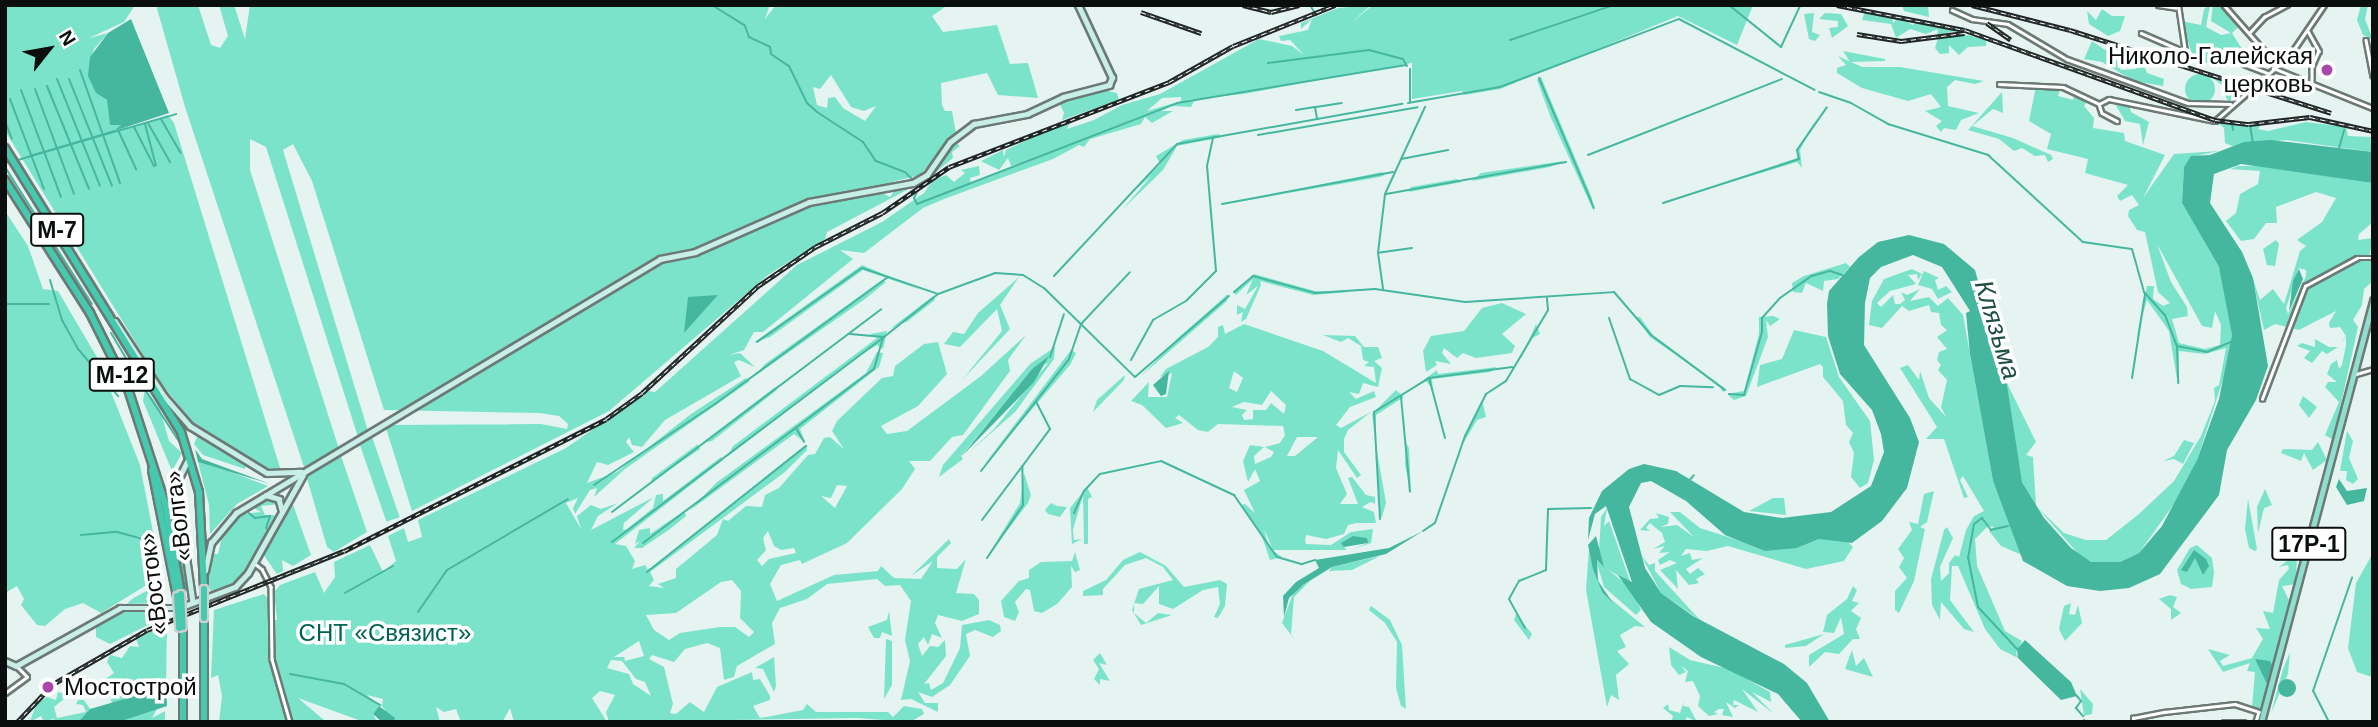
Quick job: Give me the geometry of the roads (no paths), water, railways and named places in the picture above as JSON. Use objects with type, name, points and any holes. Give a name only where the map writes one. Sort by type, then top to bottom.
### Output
[{"type":"highway","name":"«Волга»","points":[[5,148],[163,397],[192,462],[203,519],[204,722]]},
{"type":"highway","name":"«Восток»","points":[[5,180],[90,313],[134,402],[165,503],[179,595],[181,722]]},
{"type":"highway","name":"«Восток»","points":[[5,187],[86,314],[120,380],[160,500],[179,595]]},
{"type":"main road","points":[[204,579],[217,533],[236,513],[660,259],[695,252],[808,202],[904,186],[922,179],[950,142],[974,124],[1027,114],[1063,97],[1109,85],[1112,78],[1077,5]]},
{"type":"main road","name":"17Р-1","points":[[2261,722],[2373,300]]},
{"type":"main road","points":[[108,312],[164,396],[190,426],[267,472],[287,475],[308,470]]},
{"type":"main road","points":[[163,397],[188,456],[176,484],[196,600]]},
{"type":"main road","points":[[179,475],[192,462]]},
{"type":"main road","points":[[5,661],[14,666],[120,608],[168,609],[234,587],[254,562],[308,470]]},
{"type":"main road","points":[[179,475],[190,472],[194,477],[203,519]]},
{"type":"main road","points":[[264,496],[279,499],[282,511]]},
{"type":"street","points":[[2141,33],[2185,52],[2177,7],[2158,5]]},
{"type":"street","points":[[2224,5],[2269,56]]},
{"type":"street","points":[[2250,32],[2264,17],[2287,5]]},
{"type":"street","points":[[2099,104],[2109,99],[2214,121],[2273,68],[2308,31],[2324,5]]},
{"type":"street","points":[[1952,10],[1972,19],[2008,24],[2067,59],[2188,103],[2232,104]]},
{"type":"street","points":[[2308,31],[2319,51],[2312,67],[2312,86]]},
{"type":"street","points":[[2366,40],[2373,75]]},
{"type":"street","points":[[2244,64],[2267,72]]},
{"type":"street","points":[[2273,68],[2312,86],[2373,108]]},
{"type":"street","points":[[1999,84],[2063,87],[2099,104],[2102,113],[2117,121]]},
{"type":"street","points":[[2262,400],[2305,286],[2357,258],[2373,258]]},
{"type":"street","points":[[2352,374],[2373,369]]},
{"type":"street","points":[[254,562],[262,569],[271,589],[272,659],[290,722]]},
{"type":"street","points":[[5,693],[27,677],[14,666]]},
{"type":"street","points":[[2134,722],[2133,718],[2164,712],[2235,704],[2259,712],[2256,722]]},
{"type":"street","points":[[2224,722],[2244,722]]},
{"type":"waterway","points":[[712,5],[745,26],[749,37],[770,47],[771,54],[789,66],[807,103],[817,112],[863,142],[876,161],[905,172],[913,180]]},
{"type":"waterway","points":[[1310,5],[1316,15]]},
{"type":"waterway","points":[[1510,40],[1614,5]]},
{"type":"waterway","points":[[1729,5],[1781,47],[1800,6]]},
{"type":"waterway","points":[[1408,103],[1500,87],[1679,19],[1815,90]]},
{"type":"waterway","points":[[1268,63],[1369,50],[1403,59],[1407,66]]},
{"type":"waterway","points":[[918,190],[914,198],[917,204],[1177,103],[1406,65]]},
{"type":"waterway","points":[[1410,69],[1410,102]]},
{"type":"waterway","points":[[80,70],[120,183]]},
{"type":"waterway","points":[[1539,78],[1594,208]]},
{"type":"waterway","points":[[57,79],[100,186]]},
{"type":"waterway","points":[[69,79],[112,186]]},
{"type":"waterway","points":[[1588,155],[1782,79]]},
{"type":"waterway","points":[[47,86],[89,189]]},
{"type":"waterway","points":[[35,89],[74,194]]},
{"type":"waterway","points":[[21,90],[61,197]]},
{"type":"waterway","points":[[1819,92],[1851,103],[1888,124],[1988,155],[2083,242],[2132,249],[2144,292],[2165,315],[2177,346],[2207,352],[2231,342]]},
{"type":"waterway","points":[[10,99],[44,189]]},
{"type":"waterway","points":[[1316,107],[1342,103]]},
{"type":"waterway","points":[[1054,276],[1177,144],[1402,104]]},
{"type":"waterway","points":[[1296,110],[1315,107],[1317,118]]},
{"type":"waterway","points":[[1258,135],[1418,107]]},
{"type":"waterway","points":[[1412,248],[1378,253],[1385,194],[1425,107]]},
{"type":"waterway","points":[[1663,203],[1799,159],[1797,150],[1827,107]]},
{"type":"waterway","points":[[30,156],[176,114]]},
{"type":"waterway","points":[[161,119],[181,153]]},
{"type":"waterway","points":[[5,121],[12,139]]},
{"type":"waterway","points":[[148,123],[170,162]]},
{"type":"waterway","points":[[145,124],[156,166]]},
{"type":"waterway","points":[[2232,124],[2233,130]]},
{"type":"waterway","points":[[2250,125],[2253,144]]},
{"type":"waterway","points":[[134,127],[154,166]]},
{"type":"waterway","points":[[2339,148],[2344,130]]},
{"type":"waterway","points":[[18,160],[114,131]]},
{"type":"waterway","points":[[119,132],[136,169]]},
{"type":"waterway","points":[[1131,360],[1153,320],[1187,300],[1216,271],[1207,166],[1213,137]]},
{"type":"waterway","points":[[1401,159],[1448,150]]},
{"type":"waterway","points":[[5,162],[10,163]]},
{"type":"waterway","points":[[1386,194],[1566,162]]},
{"type":"waterway","points":[[5,167],[92,304]]},
{"type":"waterway","points":[[1222,204],[1393,172]]},
{"type":"waterway","points":[[1378,253],[1383,289]]},
{"type":"waterway","points":[[757,342],[862,268],[938,294],[995,273],[1023,275],[1044,288],[1135,377],[1229,296]]},
{"type":"waterway","points":[[1729,394],[1744,395],[1762,332],[1762,318],[1780,298],[1812,276],[1830,271],[1842,275]]},
{"type":"waterway","points":[[981,471],[1069,359],[1081,324],[1130,272]]},
{"type":"waterway","points":[[1234,292],[1253,276],[1315,293],[1375,289],[1465,302],[1614,292],[1651,335],[1725,390]]},
{"type":"waterway","points":[[594,485],[715,404],[888,277]]},
{"type":"waterway","points":[[50,280],[62,320],[78,349],[118,396]]},
{"type":"waterway","points":[[850,334],[884,337],[938,294]]},
{"type":"waterway","points":[[2132,378],[2145,294]]},
{"type":"waterway","points":[[1423,531],[1435,523],[1465,436],[1486,394],[1506,381],[1548,310],[1547,298]]},
{"type":"waterway","points":[[5,304],[49,304]]},
{"type":"waterway","points":[[612,512],[881,309]]},
{"type":"waterway","points":[[1050,357],[1064,314]]},
{"type":"waterway","points":[[1609,318],[1630,379],[1659,395],[1680,386],[1713,387]]},
{"type":"waterway","points":[[111,333],[142,385]]},
{"type":"waterway","points":[[612,542],[884,337]]},
{"type":"waterway","points":[[643,543],[874,369],[883,338]]},
{"type":"waterway","points":[[2177,346],[2178,383]]},
{"type":"waterway","points":[[1445,438],[1429,378],[1512,367]]},
{"type":"waterway","points":[[1380,519],[1374,412],[1429,378]]},
{"type":"waterway","points":[[133,389],[142,385],[182,446]]},
{"type":"waterway","points":[[1401,397],[1410,492]]},
{"type":"waterway","points":[[982,520],[1050,429],[1036,402]]},
{"type":"waterway","points":[[796,428],[804,442]]},
{"type":"waterway","points":[[647,572],[806,446]]},
{"type":"waterway","points":[[1074,513],[1084,491],[1100,474],[1161,461],[1234,495],[1277,557],[1302,564],[1315,560]]},
{"type":"waterway","points":[[987,558],[1023,505],[1022,466]]},
{"type":"waterway","points":[[1688,482],[1694,475]]},
{"type":"waterway","points":[[169,493],[186,590]]},
{"type":"waterway","points":[[418,612],[447,570],[568,499]]},
{"type":"waterway","points":[[1525,628],[1509,599],[1519,581],[1546,570],[1548,509],[1591,508]]},
{"type":"waterway","points":[[249,513],[255,518],[270,516],[266,528]]},
{"type":"waterway","points":[[2008,526],[1991,530],[1982,518],[1974,524],[1968,557],[1978,607],[2017,649]]},
{"type":"waterway","points":[[81,535],[117,532],[155,542]]},
{"type":"waterway","points":[[345,593],[393,566]]},
{"type":"waterway","points":[[2329,722],[2313,691],[2352,578]]},
{"type":"waterway","points":[[290,674],[344,684],[380,705]]},
{"type":"waterway","points":[[2076,695],[2081,701],[2076,708],[2083,716]]},
{"type":"railway","points":[[1243,5],[1271,12],[1299,5]]},
{"type":"railway","points":[[17,722],[53,684],[147,630],[344,551],[606,419],[642,393],[758,286],[815,247],[882,213],[949,167],[1169,82],[1233,46],[1335,5]]},
{"type":"railway","points":[[1837,5],[1965,30],[2215,120],[2249,124],[2310,117],[2373,131]]},
{"type":"railway","points":[[1972,5],[2070,30],[2331,113]]},
{"type":"railway","points":[[1141,12],[1201,33]]},
{"type":"railway","points":[[1987,23],[2011,40]]},
{"type":"railway","points":[[1857,34],[1901,41],[1964,33]]},
{"type":"place","name":"Николо-Галейская церковь","points":[[2327,70]]},
{"type":"place","name":"Мостострой","points":[[48,687]]},
{"type":"water label","name":"Клязьма","points":[[1997,330]]},
{"type":"park label","name":"СНТ «Связист»","points":[[385,633]]}]
